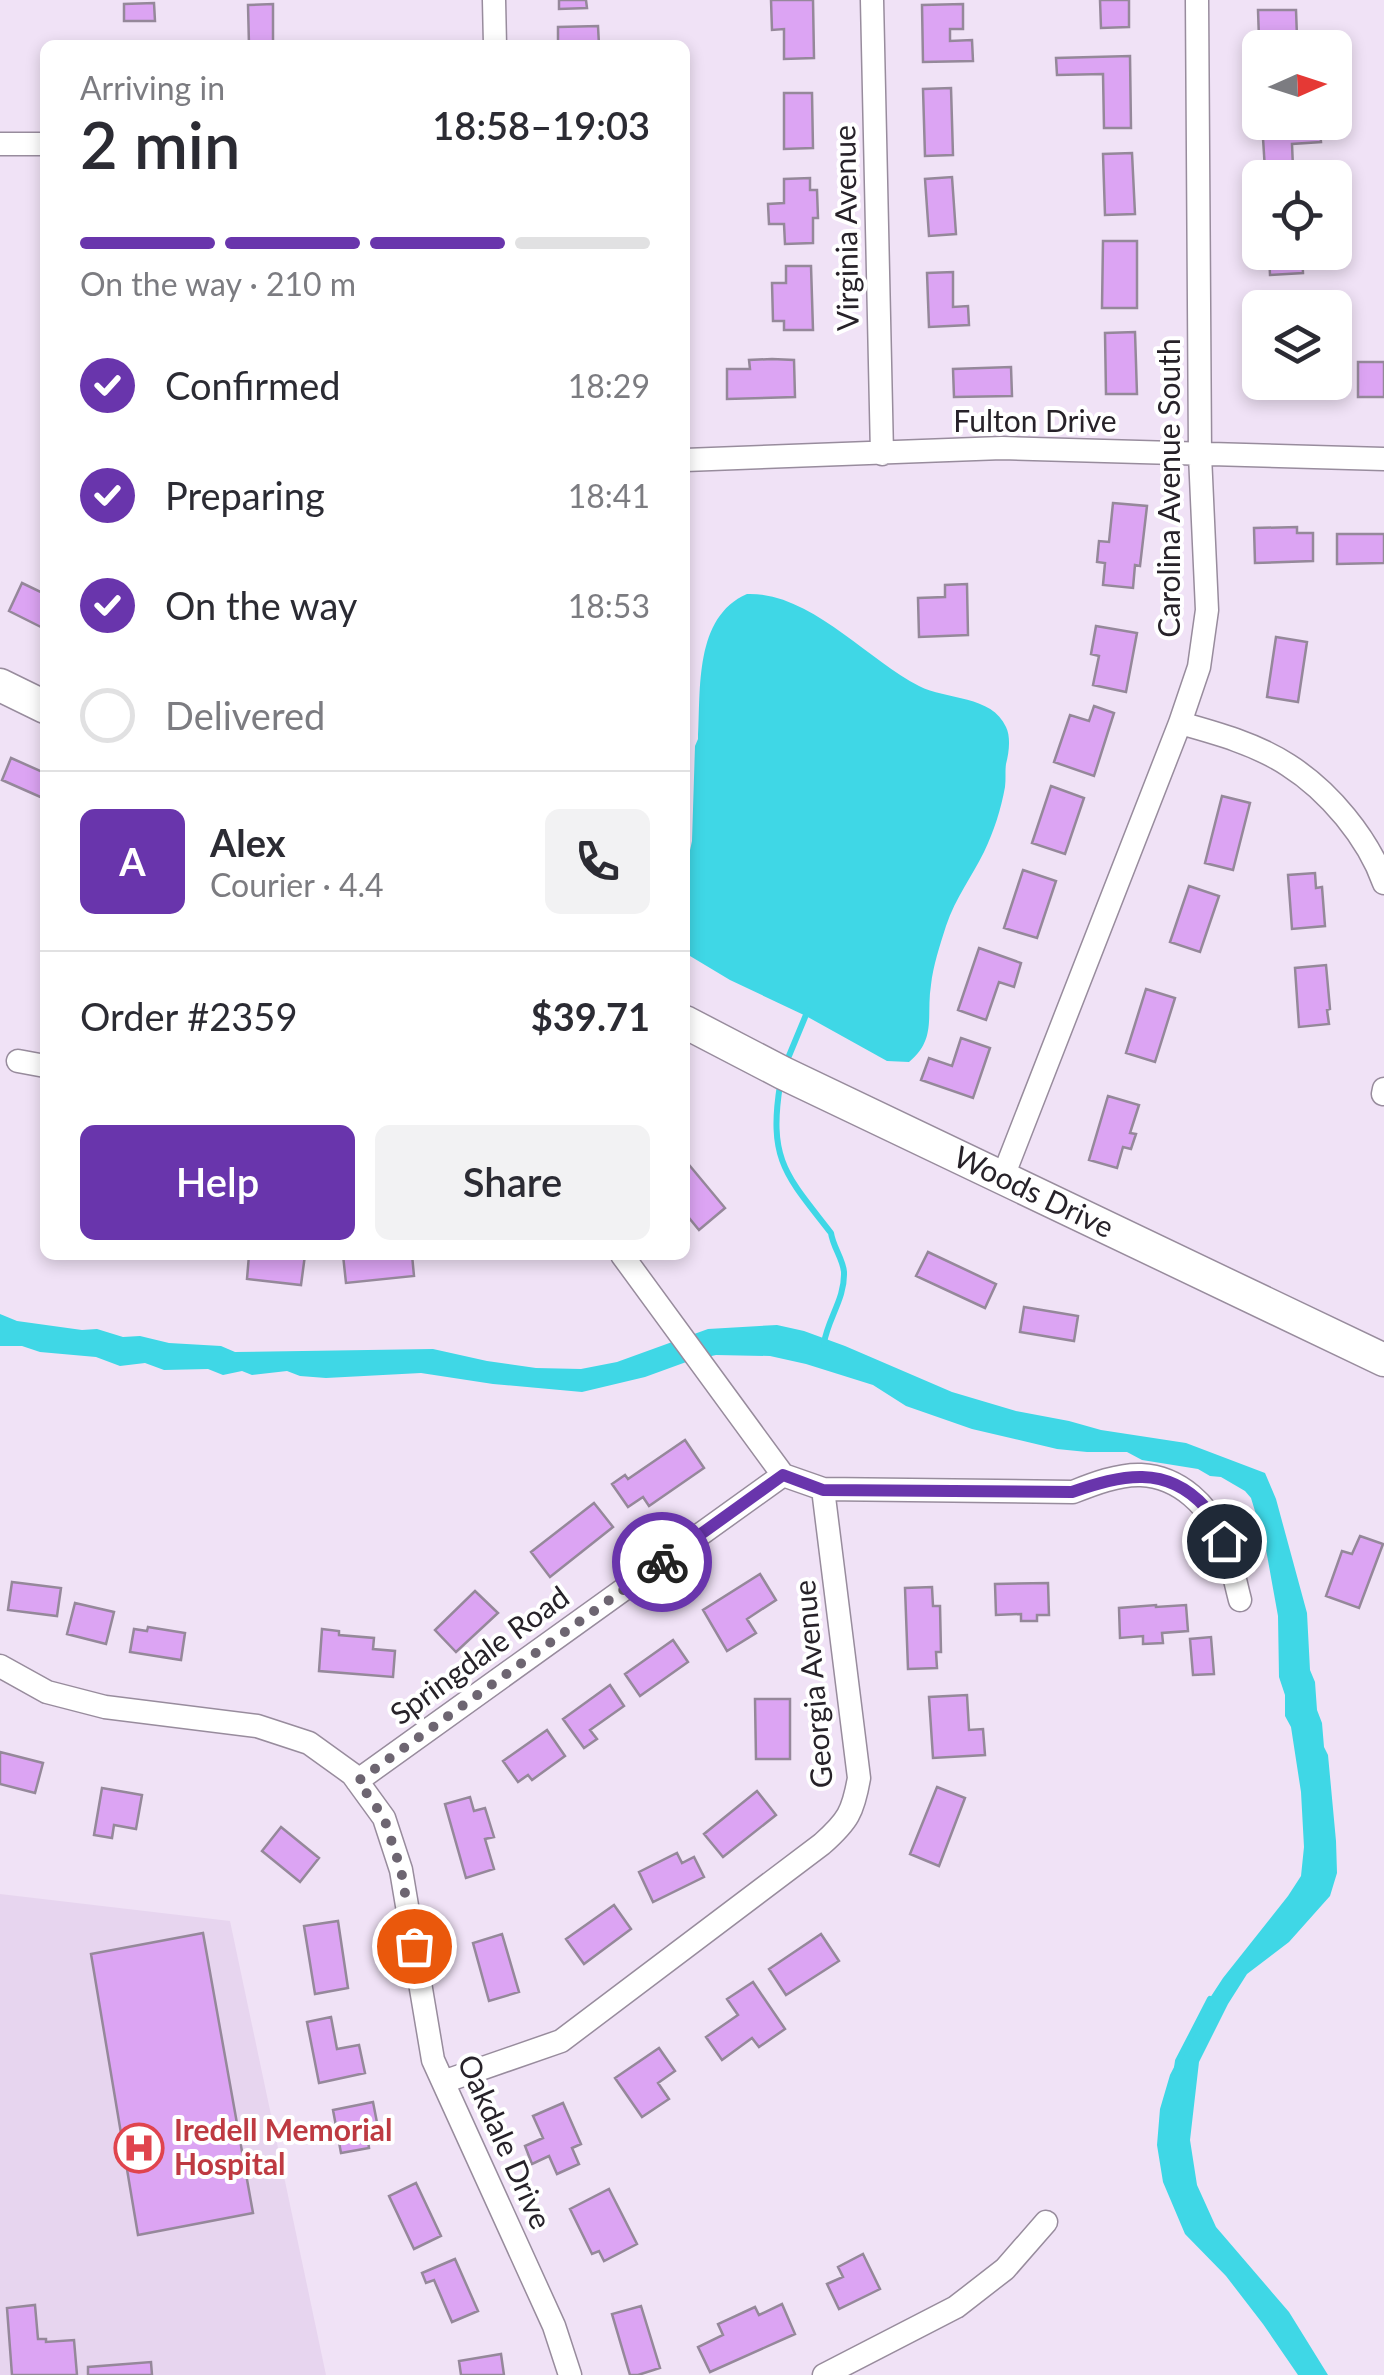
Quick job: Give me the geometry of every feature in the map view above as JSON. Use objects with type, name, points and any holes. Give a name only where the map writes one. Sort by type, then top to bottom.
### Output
[{"type":"street","points":[[494,0],[495,40]]},
{"type":"street","name":"Virginia Avenue","points":[[872,0],[882,454]]},
{"type":"street","name":"Carolina Avenue South","points":[[1002,1179],[1198,667],[1207,610],[1200,455],[1197,0]]},
{"type":"street","points":[[0,144],[40,144]]},
{"type":"street","name":"Fulton Drive","points":[[690,460],[1002,448],[1384,460]]},
{"type":"street","points":[[0,685],[40,705]]},
{"type":"street","points":[[1180,722],[1229,737],[1288,764],[1338,806],[1376,860],[1384,883]]},
{"type":"street","name":"Woods Drive","points":[[690,1025],[1002,1179],[1384,1360]]},
{"type":"street","points":[[18,1061],[40,1065]]},
{"type":"street","points":[[626,1260],[783,1475],[823,1490],[1072,1492],[1104,1481],[1141,1475],[1177,1484],[1206,1508],[1224,1541],[1240,1600]]},
{"type":"street","name":"Springdale Road","points":[[358,1781],[783,1475]]},
{"type":"street","name":"Georgia Avenue","points":[[443,2082],[561,2041],[842,1826],[854,1804],[859,1778],[823,1490]]},
{"type":"street","name":"Oakdale Drive","points":[[0,1666],[48,1692],[105,1706],[257,1726],[292,1737],[309,1743],[358,1781],[384,1818],[401,1870],[433,2060],[554,2326],[570,2375]]},
{"type":"street","points":[[824,2375],[956,2307],[1006,2269],[1046,2222]]},
{"type":"shaded area","name":"Iredell Memorial Hospital","points":[[0,1894],[230,1921],[326,2375],[0,2375]]},
{"type":"water","points":[[747,594],[793,604],[837,629],[919,686],[990,709],[1008,731],[1005,787],[999,812],[984,852],[946,926],[932,978],[927,1036],[909,1062],[887,1061],[690,956],[690,850],[701,677],[709,637],[717,619]]},
{"type":"water","points":[[0,1314],[17,1321],[97,1329],[169,1343],[221,1346],[235,1352],[433,1349],[536,1368],[581,1369],[617,1362],[708,1329],[777,1325],[845,1346],[952,1392],[1101,1430],[1186,1443],[1265,1473],[1276,1499],[1307,1613],[1310,1670],[1328,1755],[1337,1873],[1330,1896],[1289,1942],[1247,1974],[1228,2004],[1199,2062],[1190,2140],[1197,2185],[1216,2227],[1289,2312],[1328,2375],[1298,2375],[1226,2276],[1185,2234],[1163,2182],[1157,2145],[1160,2109],[1170,2075],[1206,2004],[1301,1876],[1301,1792],[1279,1677],[1278,1616],[1265,1544],[1251,1498],[1245,1491],[1198,1469],[1142,1460],[1127,1452],[1057,1449],[972,1429],[906,1406],[873,1385],[770,1356],[716,1355],[582,1392],[421,1373],[326,1378],[287,1371],[223,1375],[208,1369],[164,1370],[145,1363],[120,1366],[96,1357],[0,1346]]},
{"type":"building","points":[[559,0],[586,0],[587,8],[559,9]]},
{"type":"building","points":[[771,0],[813,0],[814,58],[784,59],[784,29],[772,30]]},
{"type":"building","points":[[1100,0],[1129,0],[1129,27],[1101,28]]},
{"type":"building","points":[[154,3],[155,21],[124,21],[124,4]]},
{"type":"building","points":[[273,4],[273,40],[249,40],[248,5]]},
{"type":"building","points":[[963,4],[963,29],[950,29],[950,41],[972,40],[973,61],[923,62],[922,5]]},
{"type":"building","points":[[1258,10],[1296,10],[1297,30],[1259,30]]},
{"type":"building","points":[[598,26],[599,40],[558,40],[558,27]]},
{"type":"building","points":[[1130,56],[1131,128],[1104,128],[1103,74],[1057,75],[1056,58]]},
{"type":"building","points":[[951,88],[953,155],[925,156],[923,89]]},
{"type":"building","points":[[784,93],[812,93],[813,148],[784,149]]},
{"type":"building","points":[[1263,140],[1321,140],[1292,144],[1293,160],[1264,160]]},
{"type":"building","points":[[1132,153],[1135,214],[1105,215],[1103,154]]},
{"type":"building","points":[[952,177],[956,234],[929,236],[925,179]]},
{"type":"building","points":[[810,178],[810,190],[817,190],[818,218],[813,218],[813,243],[785,244],[784,224],[769,224],[768,204],[784,203],[784,179]]},
{"type":"building","points":[[1103,241],[1137,241],[1137,308],[1102,308]]},
{"type":"building","points":[[786,266],[811,266],[813,330],[784,330],[784,321],[773,321],[772,283],[786,283]]},
{"type":"building","points":[[1270,270],[1303,270],[1303,273],[1270,275]]},
{"type":"building","points":[[953,272],[953,307],[968,306],[969,325],[929,327],[927,273]]},
{"type":"building","points":[[1135,332],[1137,394],[1106,394],[1105,333]]},
{"type":"building","points":[[749,360],[794,360],[795,397],[727,399],[727,369],[750,369]]},
{"type":"building","points":[[1358,362],[1384,362],[1384,397],[1358,397]]},
{"type":"building","points":[[1011,367],[1012,396],[954,397],[953,369]]},
{"type":"building","points":[[1113,503],[1147,506],[1140,566],[1135,565],[1133,588],[1103,585],[1105,563],[1097,562],[1099,541],[1109,542]]},
{"type":"building","points":[[1297,527],[1297,533],[1313,533],[1313,561],[1255,563],[1254,528]]},
{"type":"building","points":[[1337,534],[1384,534],[1384,563],[1337,564]]},
{"type":"building","points":[[22,583],[40,592],[40,626],[9,611]]},
{"type":"building","points":[[967,584],[968,635],[919,637],[918,598],[945,597],[945,585]]},
{"type":"building","points":[[1096,626],[1137,633],[1126,692],[1093,685],[1099,656],[1091,654]]},
{"type":"building","points":[[1276,637],[1307,642],[1298,702],[1267,697]]},
{"type":"building","points":[[1094,706],[1114,713],[1094,776],[1054,762],[1070,715],[1089,721]]},
{"type":"building","points":[[11,758],[40,771],[40,797],[2,780]]},
{"type":"building","points":[[1051,786],[1084,798],[1065,854],[1032,843]]},
{"type":"building","points":[[1222,796],[1250,803],[1233,870],[1205,863]]},
{"type":"building","points":[[1023,870],[1056,881],[1037,938],[1004,928]]},
{"type":"building","points":[[1315,873],[1316,888],[1322,887],[1325,926],[1292,929],[1288,875]]},
{"type":"building","points":[[1189,886],[1219,896],[1200,952],[1170,942]]},
{"type":"building","points":[[979,948],[1021,963],[1014,987],[999,982],[986,1020],[958,1010]]},
{"type":"building","points":[[1326,965],[1329,1024],[1299,1027],[1295,968]]},
{"type":"building","points":[[1146,989],[1175,998],[1155,1062],[1126,1053]]},
{"type":"building","points":[[961,1038],[990,1048],[973,1098],[921,1080],[929,1058],[952,1066]]},
{"type":"building","points":[[1108,1096],[1139,1105],[1130,1133],[1136,1134],[1131,1149],[1123,1147],[1117,1168],[1089,1160]]},
{"type":"building","points":[[690,1166],[725,1208],[699,1230],[690,1219]]},
{"type":"building","points":[[928,1252],[996,1284],[985,1308],[916,1276]]},
{"type":"building","points":[[249,1260],[304,1260],[301,1285],[247,1279]]},
{"type":"building","points":[[344,1260],[412,1260],[414,1276],[346,1283]]},
{"type":"building","points":[[1024,1307],[1078,1316],[1074,1341],[1020,1332]]},
{"type":"building","points":[[685,1440],[704,1468],[649,1506],[643,1497],[628,1507],[612,1484],[625,1475],[628,1479]]},
{"type":"building","points":[[594,1503],[613,1527],[550,1577],[531,1552]]},
{"type":"building","points":[[1360,1536],[1383,1544],[1359,1608],[1326,1596],[1342,1551],[1352,1554]]},
{"type":"building","points":[[760,1574],[776,1600],[747,1619],[756,1633],[727,1651],[703,1610]]},
{"type":"building","points":[[12,1582],[61,1588],[57,1616],[8,1610]]},
{"type":"building","points":[[1048,1583],[1049,1615],[1037,1615],[1037,1621],[1021,1621],[1021,1614],[996,1615],[995,1584]]},
{"type":"building","points":[[932,1587],[933,1606],[940,1606],[941,1652],[936,1652],[937,1668],[908,1669],[905,1588]]},
{"type":"building","points":[[475,1591],[498,1613],[456,1652],[435,1630]]},
{"type":"building","points":[[75,1603],[114,1612],[106,1644],[67,1634]]},
{"type":"building","points":[[1186,1605],[1188,1631],[1162,1633],[1163,1643],[1143,1644],[1143,1636],[1120,1638],[1119,1608]]},
{"type":"building","points":[[148,1627],[185,1633],[181,1660],[130,1652],[134,1629],[147,1631]]},
{"type":"building","points":[[322,1629],[339,1631],[339,1635],[374,1638],[373,1649],[395,1651],[393,1677],[319,1671]]},
{"type":"building","points":[[1211,1637],[1214,1674],[1193,1675],[1190,1639]]},
{"type":"building","points":[[673,1640],[688,1662],[640,1696],[625,1674]]},
{"type":"building","points":[[610,1685],[624,1706],[590,1730],[597,1739],[584,1748],[563,1719]]},
{"type":"building","points":[[967,1695],[969,1730],[983,1729],[985,1755],[933,1758],[929,1697]]},
{"type":"building","points":[[755,1699],[790,1699],[790,1759],[756,1759]]},
{"type":"building","points":[[547,1730],[565,1756],[532,1780],[528,1775],[518,1782],[503,1761]]},
{"type":"building","points":[[0,1752],[43,1763],[35,1793],[0,1784]]},
{"type":"building","points":[[937,1787],[965,1798],[939,1866],[910,1854]]},
{"type":"building","points":[[102,1788],[142,1795],[136,1829],[114,1825],[112,1838],[94,1835]]},
{"type":"building","points":[[757,1791],[776,1815],[723,1857],[704,1834]]},
{"type":"building","points":[[470,1797],[474,1811],[485,1808],[494,1837],[485,1839],[494,1869],[466,1878],[445,1804]]},
{"type":"building","points":[[281,1827],[319,1858],[300,1882],[262,1851]]},
{"type":"building","points":[[677,1853],[682,1863],[694,1857],[704,1877],[653,1902],[639,1872]]},
{"type":"building","points":[[614,1905],[631,1929],[584,1964],[566,1939]]},
{"type":"building","points":[[338,1921],[348,1988],[315,1994],[304,1926]]},
{"type":"building","points":[[203,1933],[253,2213],[138,2235],[91,1954]]},
{"type":"building","points":[[502,1934],[519,1992],[489,2001],[473,1943]]},
{"type":"building","points":[[821,1934],[839,1961],[786,1995],[769,1969]]},
{"type":"building","points":[[753,1982],[785,2029],[759,2047],[752,2038],[722,2060],[706,2037],[738,2015],[727,1999]]},
{"type":"building","points":[[331,2017],[337,2049],[359,2045],[365,2073],[319,2083],[307,2022]]},
{"type":"building","points":[[659,2048],[675,2071],[658,2083],[669,2099],[642,2117],[615,2078]]},
{"type":"building","points":[[373,2102],[380,2138],[368,2140],[369,2148],[341,2153],[333,2110]]},
{"type":"building","points":[[563,2103],[581,2144],[572,2148],[579,2164],[557,2174],[549,2156],[532,2164],[525,2146],[543,2138],[533,2116]]},
{"type":"building","points":[[416,2183],[441,2236],[414,2249],[389,2196]]},
{"type":"building","points":[[609,2189],[637,2244],[604,2261],[599,2251],[592,2254],[570,2209]]},
{"type":"building","points":[[863,2254],[880,2289],[839,2309],[827,2284],[843,2277],[838,2267]]},
{"type":"building","points":[[455,2259],[478,2311],[452,2322],[434,2280],[426,2283],[422,2273]]},
{"type":"building","points":[[782,2304],[795,2334],[710,2372],[698,2347],[723,2335],[718,2324],[755,2307],[759,2315]]},
{"type":"building","points":[[35,2305],[38,2339],[74,2340],[77,2375],[12,2375],[7,2308]]},
{"type":"building","points":[[641,2306],[660,2368],[630,2375],[612,2314]]},
{"type":"building","points":[[501,2354],[504,2375],[461,2375],[459,2361]]},
{"type":"building","points":[[151,2362],[152,2375],[88,2375],[88,2367]]},
{"type":"waterway","points":[[786,1063],[808,1010]]},
{"type":"waterway","points":[[780,1085],[777,1132],[784,1166],[831,1233],[843,1267],[842,1291],[824,1343]]},
{"type":"waterway","points":[[1177,2068],[1210,1999]]},
{"type":"way so far","points":[[414,1946],[401,1870],[384,1818],[358,1781],[662,1562]]},
{"type":"place","name":"Iredell Memorial Hospital","points":[[139,2148]]},
{"type":"route","points":[[662,1562],[783,1475],[823,1490],[1072,1492],[1104,1481],[1141,1475],[1177,1484],[1206,1508],[1224,1541]]}]
